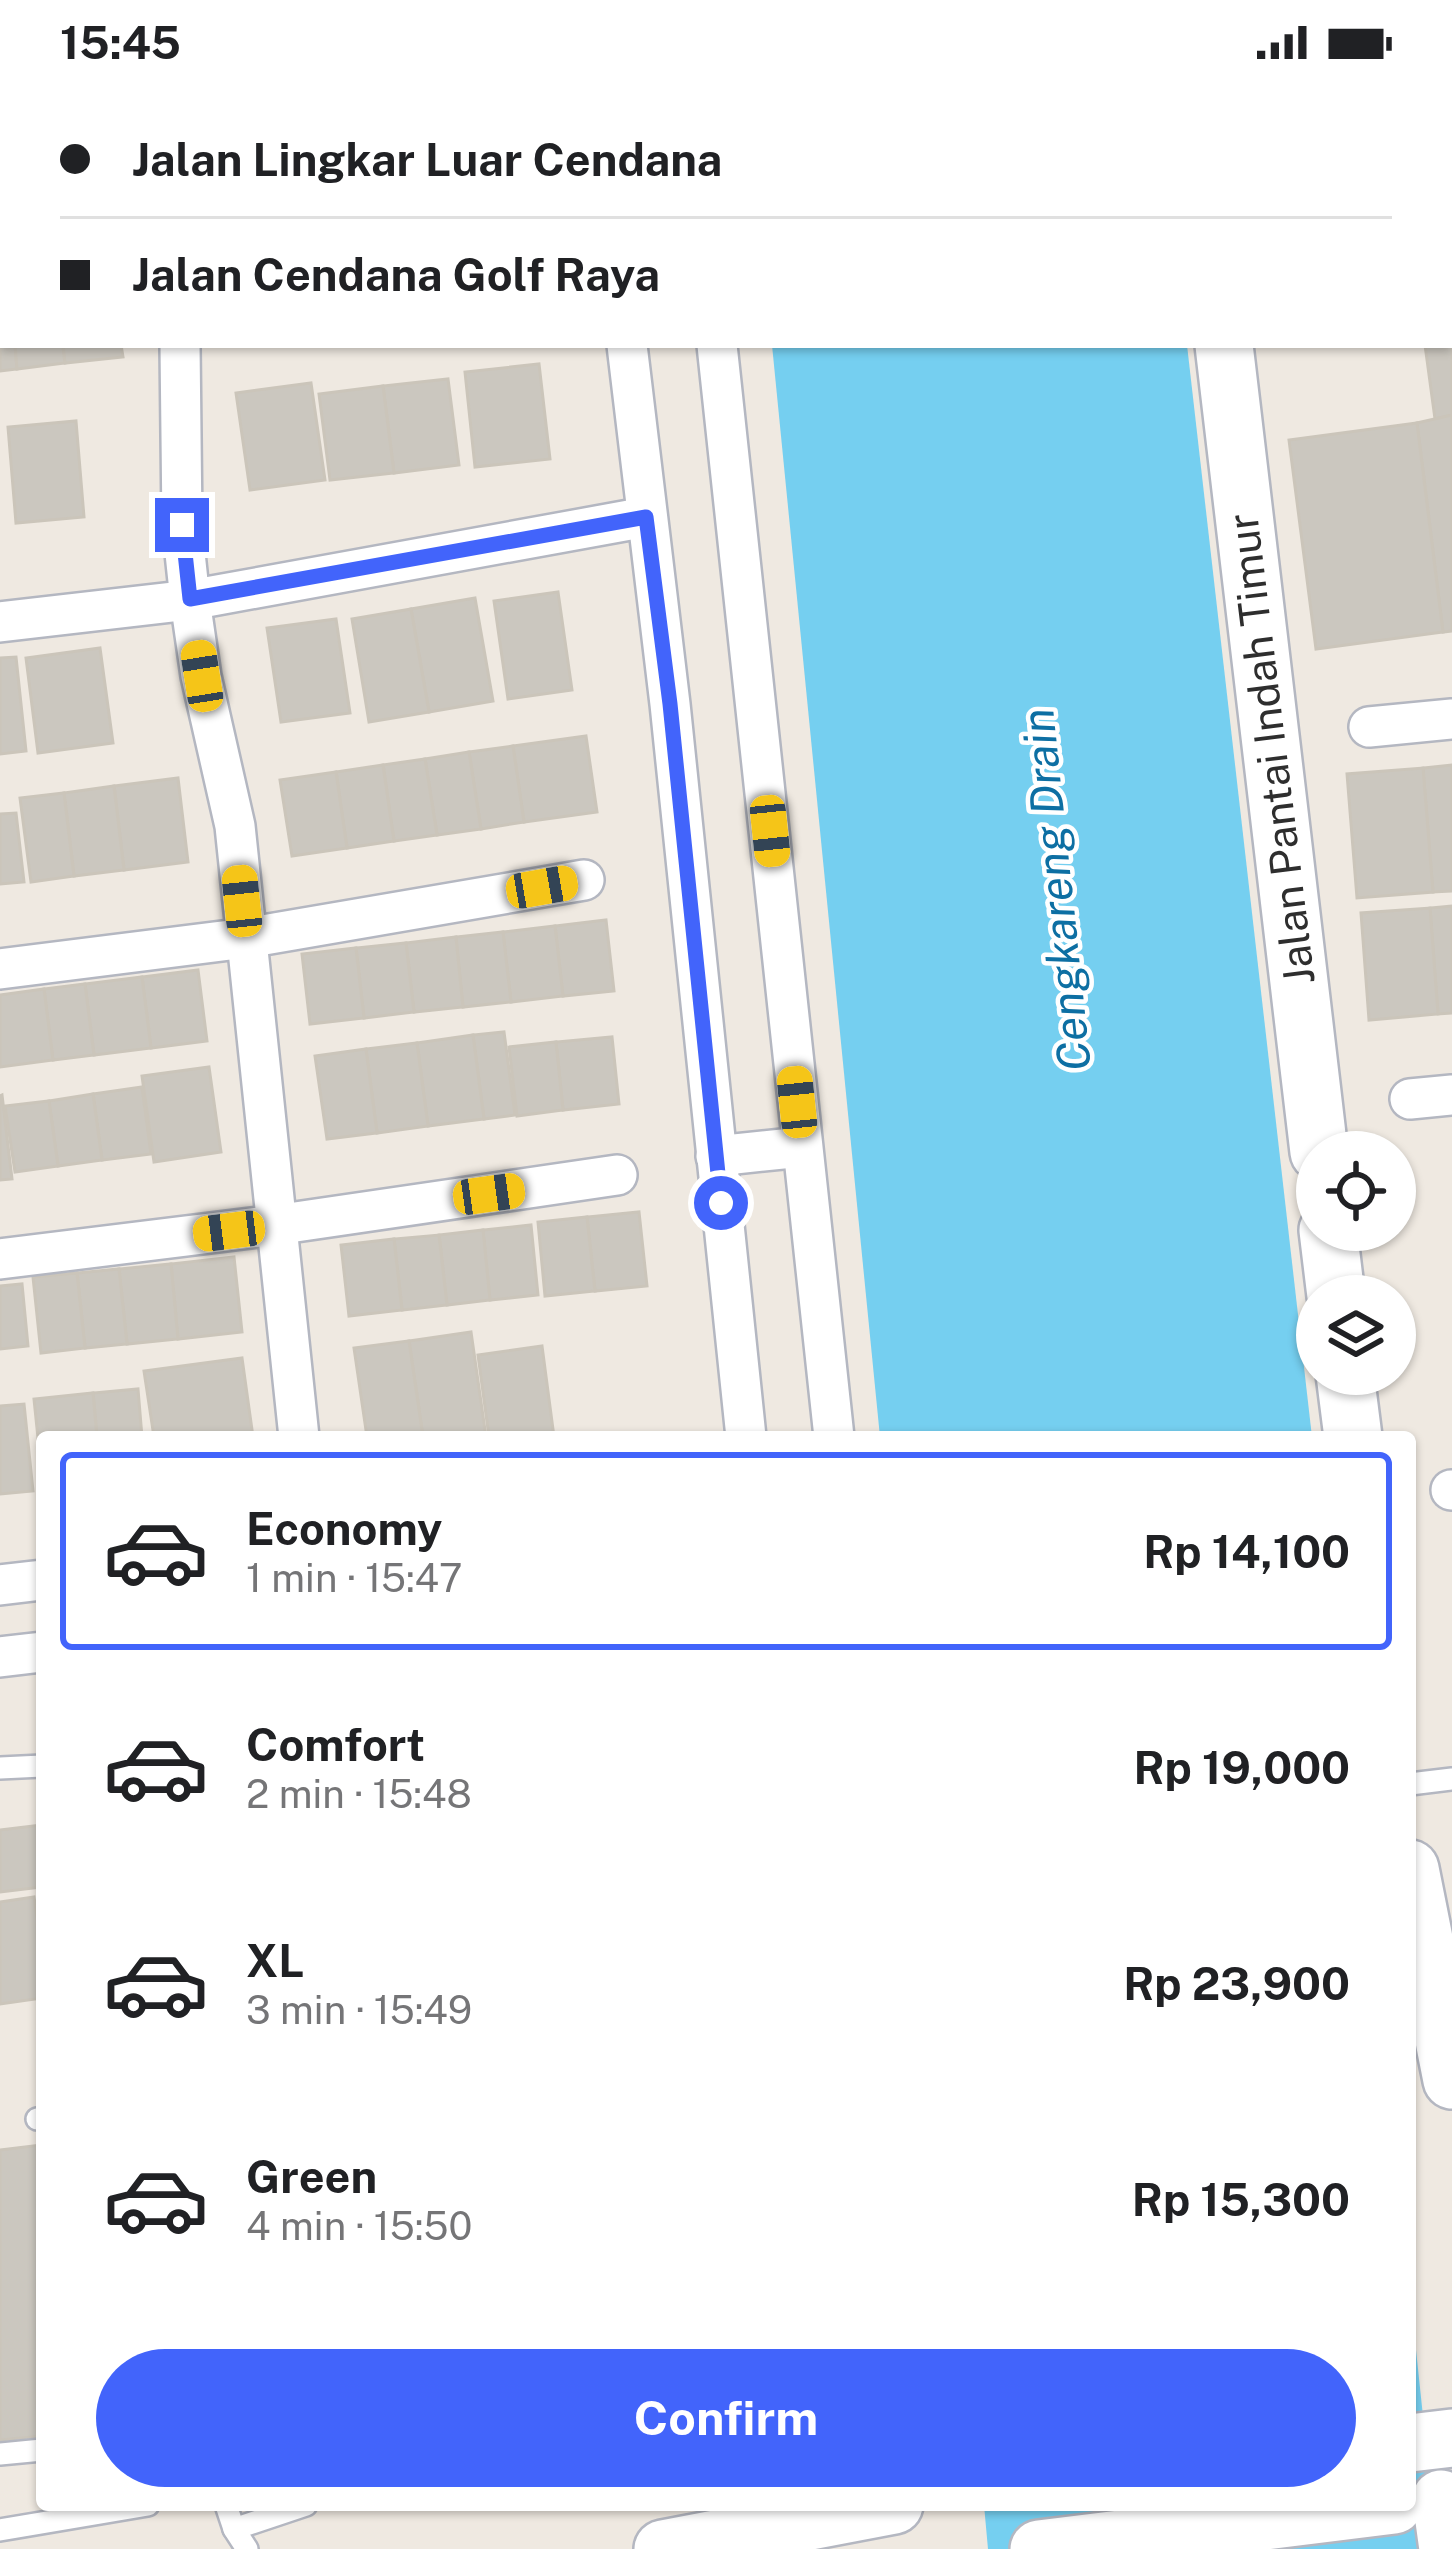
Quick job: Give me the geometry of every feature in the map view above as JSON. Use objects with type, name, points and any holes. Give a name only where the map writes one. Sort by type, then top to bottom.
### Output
[{"type":"street","points":[[180,348],[182,525],[190,599],[235,826],[298,1431]]},
{"type":"street","points":[[627,348],[670,704],[745,1431]]},
{"type":"street","points":[[717,348],[833,1431]]},
{"type":"street","name":"Jalan Pantai Indah Timur","points":[[1224,348],[1316,1131]]},
{"type":"street","points":[[0,622],[190,599],[646,517]]},
{"type":"street","points":[[1369,727],[1452,719]]},
{"type":"street","points":[[0,969],[246,938],[584,880]]},
{"type":"street","points":[[1411,1099],[1452,1095]]},
{"type":"street","points":[[716,1156],[802,1147]]},
{"type":"street","points":[[0,1259],[274,1226],[617,1175]]},
{"type":"street","points":[[1348,1395],[1352,1431]]},
{"type":"street","points":[[0,1585],[36,1581]]},
{"type":"street","points":[[0,1658],[36,1653]]},
{"type":"street","points":[[1416,1895],[1445,2020],[1452,2080]]},
{"type":"street","points":[[663,2549],[796,2537],[879,2511]]},
{"type":"street","points":[[898,2511],[900,2549]]},
{"type":"street","points":[[1039,2549],[1410,2511]]},
{"type":"lane","points":[[0,1768],[36,1766]]},
{"type":"lane","points":[[1416,1783],[1452,1779]]},
{"type":"lane","points":[[0,2454],[36,2451]]},
{"type":"lane","points":[[0,2530],[112,2511]]},
{"type":"lane","points":[[228,2511],[247,2549]]},
{"type":"lane","points":[[234,2529],[288,2511]]},
{"type":"water","name":"Cengkareng Drain","points":[[772,348],[1187,348],[1296,1297],[1296,1395],[1307,1395],[1311,1431],[879,1431]]},
{"type":"water","points":[[1416,2350],[1437,2549],[988,2549],[985,2511],[1416,2511]]},
{"type":"building","points":[[0,348],[15,348],[17,369],[0,371]]},
{"type":"building","points":[[15,348],[63,348],[65,363],[17,369]]},
{"type":"building","points":[[63,348],[122,348],[123,357],[65,363]]},
{"type":"building","points":[[1425,348],[1452,348],[1452,415],[1435,419]]},
{"type":"building","points":[[539,364],[550,459],[475,467],[465,372]]},
{"type":"building","points":[[448,379],[459,465],[394,473],[383,386]]},
{"type":"building","points":[[311,383],[325,480],[250,490],[236,393]]},
{"type":"building","points":[[383,386],[394,473],[330,480],[319,394]]},
{"type":"building","points":[[1452,415],[1452,631],[1443,632],[1417,423]]},
{"type":"building","points":[[76,421],[84,517],[16,523],[8,427]]},
{"type":"building","points":[[1417,423],[1443,632],[1316,649],[1289,440]]},
{"type":"building","points":[[558,592],[572,690],[508,699],[494,601]]},
{"type":"building","points":[[475,598],[493,701],[429,712],[411,609]]},
{"type":"building","points":[[411,609],[429,712],[369,722],[352,619]]},
{"type":"building","points":[[336,619],[350,713],[281,722],[267,628]]},
{"type":"building","points":[[100,648],[113,743],[38,753],[26,658]]},
{"type":"building","points":[[16,657],[26,751],[0,754],[0,658]]},
{"type":"building","points":[[586,736],[597,812],[524,822],[513,746]]},
{"type":"building","points":[[513,746],[524,822],[481,829],[469,752]]},
{"type":"building","points":[[469,752],[481,829],[437,835],[425,759]]},
{"type":"building","points":[[425,759],[437,835],[394,841],[383,765]]},
{"type":"building","points":[[383,765],[394,841],[347,848],[336,772]]},
{"type":"building","points":[[1452,765],[1452,891],[1433,892],[1423,768]]},
{"type":"building","points":[[1423,768],[1433,892],[1357,898],[1347,774]]},
{"type":"building","points":[[336,772],[347,848],[292,856],[280,780]]},
{"type":"building","points":[[178,778],[188,862],[124,870],[114,786]]},
{"type":"building","points":[[114,786],[124,870],[74,876],[64,793]]},
{"type":"building","points":[[64,793],[74,876],[31,882],[20,798]]},
{"type":"building","points":[[16,813],[24,882],[0,884],[0,814]]},
{"type":"building","points":[[1452,906],[1452,1013],[1438,1014],[1430,908]]},
{"type":"building","points":[[1430,908],[1438,1014],[1369,1020],[1361,913]]},
{"type":"building","points":[[606,920],[614,991],[563,996],[555,926]]},
{"type":"building","points":[[555,926],[563,996],[511,1002],[503,932]]},
{"type":"building","points":[[503,932],[511,1002],[463,1007],[456,937]]},
{"type":"building","points":[[456,937],[463,1007],[414,1012],[406,943]]},
{"type":"building","points":[[406,943],[414,1012],[364,1018],[356,948]]},
{"type":"building","points":[[356,948],[364,1018],[310,1024],[302,954]]},
{"type":"building","points":[[198,970],[207,1041],[151,1048],[142,977]]},
{"type":"building","points":[[142,977],[151,1048],[94,1055],[85,984]]},
{"type":"building","points":[[85,984],[94,1055],[53,1060],[44,989]]},
{"type":"building","points":[[44,989],[53,1060],[0,1067],[0,995]]},
{"type":"building","points":[[504,1032],[515,1115],[484,1119],[473,1035]]},
{"type":"building","points":[[473,1035],[484,1119],[428,1126],[417,1043]]},
{"type":"building","points":[[612,1037],[619,1104],[563,1110],[556,1042]]},
{"type":"building","points":[[556,1042],[563,1110],[517,1116],[509,1047]]},
{"type":"building","points":[[417,1043],[428,1126],[377,1133],[366,1049]]},
{"type":"building","points":[[366,1049],[377,1133],[327,1139],[315,1056]]},
{"type":"building","points":[[209,1067],[221,1152],[154,1162],[142,1076]]},
{"type":"building","points":[[142,1087],[151,1154],[102,1160],[93,1094]]},
{"type":"building","points":[[93,1094],[102,1160],[58,1166],[49,1101]]},
{"type":"building","points":[[0,1096],[12,1179],[0,1180]]},
{"type":"building","points":[[49,1101],[58,1166],[15,1172],[5,1106]]},
{"type":"building","points":[[639,1212],[647,1286],[595,1291],[587,1217]]},
{"type":"building","points":[[587,1217],[595,1291],[545,1296],[538,1222]]},
{"type":"building","points":[[531,1225],[538,1295],[490,1300],[483,1230]]},
{"type":"building","points":[[483,1230],[490,1300],[447,1305],[439,1235]]},
{"type":"building","points":[[439,1235],[447,1305],[402,1310],[394,1239]]},
{"type":"building","points":[[394,1239],[402,1310],[349,1316],[341,1245]]},
{"type":"building","points":[[234,1257],[242,1332],[178,1339],[171,1264]]},
{"type":"building","points":[[171,1264],[178,1339],[127,1344],[119,1269]]},
{"type":"building","points":[[119,1269],[127,1344],[85,1348],[77,1273]]},
{"type":"building","points":[[77,1273],[85,1348],[41,1353],[33,1277]]},
{"type":"building","points":[[22,1284],[28,1346],[0,1349],[0,1286]]},
{"type":"building","points":[[471,1332],[485,1431],[422,1431],[409,1341]]},
{"type":"building","points":[[409,1341],[422,1431],[366,1431],[354,1348]]},
{"type":"building","points":[[542,1346],[553,1431],[488,1431],[478,1355]]},
{"type":"building","points":[[242,1358],[252,1431],[153,1431],[144,1371]]},
{"type":"building","points":[[138,1389],[142,1431],[96,1431],[93,1393]]},
{"type":"building","points":[[93,1393],[96,1431],[37,1431],[34,1399]]},
{"type":"building","points":[[24,1404],[33,1491],[0,1494],[0,1406]]},
{"type":"building","points":[[36,1826],[36,1888],[0,1892],[0,1830]]},
{"type":"building","points":[[34,1897],[36,1999],[0,2004],[0,1902]]},
{"type":"building","points":[[36,2146],[36,2437],[0,2440],[0,2150]]},
{"type":"route","points":[[182,525],[190,599],[646,517],[721,1203]]}]
